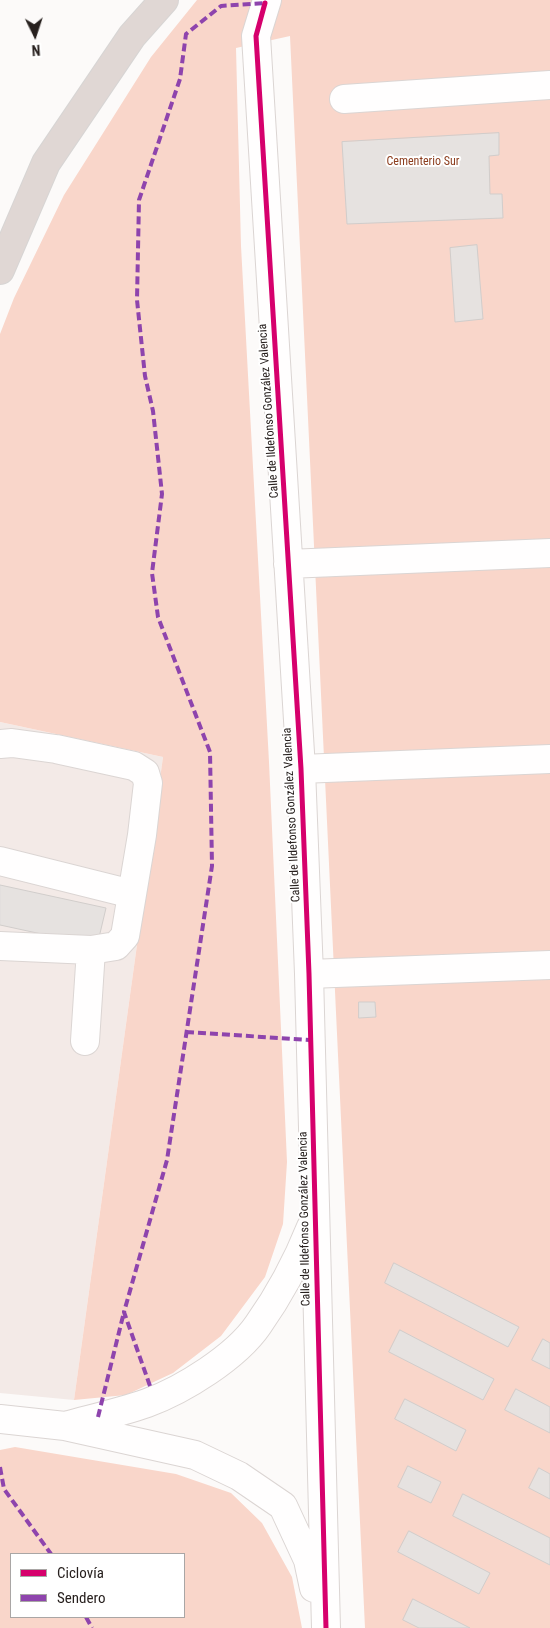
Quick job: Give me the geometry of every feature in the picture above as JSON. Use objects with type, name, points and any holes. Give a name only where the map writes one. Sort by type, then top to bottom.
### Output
[{"type":"highway","points":[[0,270],[46,163],[132,36],[164,0]]},
{"type":"street","name":"Calle de Ildefonso González Valencia","points":[[266,2],[256,36],[301,769],[309,974],[324,1628]]},
{"type":"street","points":[[344,100],[550,85]]},
{"type":"street","points":[[288,564],[550,553]]},
{"type":"street","points":[[0,744],[12,743],[56,749],[134,766],[146,773],[148,782],[125,936],[116,946],[91,950],[0,946]]},
{"type":"street","points":[[301,769],[550,759]]},
{"type":"street","points":[[0,861],[132,894]]},
{"type":"street","points":[[85,1041],[91,950]]},
{"type":"street","points":[[309,974],[550,965]]},
{"type":"street","name":"Calle de Ildefonso González Valencia","points":[[65,1426],[148,1403],[199,1378],[233,1350],[257,1326],[294,1268],[315,1220]]},
{"type":"street","points":[[0,1419],[65,1426]]},
{"type":"street","name":"Calle de Ildefonso González Valencia","points":[[65,1426],[194,1455],[239,1476],[283,1506],[308,1560],[324,1628]]},
{"type":"shaded area","points":[[0,722],[163,757],[74,1400],[0,1393]]},
{"type":"green space","name":"Cementerio Sur","points":[[197,0],[550,0],[550,1628],[365,1628],[290,36],[236,48],[241,246],[269,762],[287,1162],[283,1224],[265,1277],[221,1336],[173,1373],[126,1395],[74,1400],[163,757],[0,722],[0,334],[14,298],[64,195],[151,57]]},
{"type":"green space","points":[[15,1447],[176,1474],[231,1493],[262,1523],[292,1577],[302,1628],[0,1628],[0,1450]]},
{"type":"building","points":[[499,133],[499,155],[489,156],[490,194],[502,194],[503,218],[347,224],[342,142]]},
{"type":"building","points":[[477,245],[483,319],[455,322],[450,248]]},
{"type":"building","points":[[0,885],[106,908],[97,946],[0,925]]},
{"type":"building","points":[[359,1002],[375,1002],[376,1017],[359,1018]]},
{"type":"building","points":[[394,1263],[519,1327],[508,1347],[385,1283]]},
{"type":"building","points":[[400,1330],[494,1379],[483,1400],[389,1352]]},
{"type":"building","points":[[543,1339],[550,1343],[550,1369],[532,1360]]},
{"type":"building","points":[[516,1389],[550,1407],[550,1433],[505,1410]]},
{"type":"building","points":[[405,1399],[466,1430],[456,1451],[395,1419]]},
{"type":"building","points":[[408,1466],[441,1482],[431,1503],[398,1487]]},
{"type":"building","points":[[539,1468],[550,1474],[550,1499],[529,1488]]},
{"type":"building","points":[[463,1494],[550,1538],[550,1565],[453,1516]]},
{"type":"building","points":[[409,1531],[490,1573],[479,1594],[398,1552]]},
{"type":"building","points":[[413,1599],[470,1628],[419,1628],[403,1620]]},
{"type":"marked path","points":[[150,1386],[124,1312],[167,1160],[212,866],[210,752],[158,617],[152,573],[162,494],[153,411],[145,376],[137,300],[139,200],[180,79],[186,34],[221,6],[265,3]]},
{"type":"marked path","points":[[186,1032],[310,1040]]},
{"type":"marked path","points":[[98,1417],[124,1312]]},
{"type":"marked path","points":[[0,1467],[4,1489],[50,1553]]},
{"type":"marked path","points":[[87,1618],[92,1628]]},
{"type":"cycle path","points":[[265,3],[256,36],[301,769],[309,974],[326,1628]]}]
